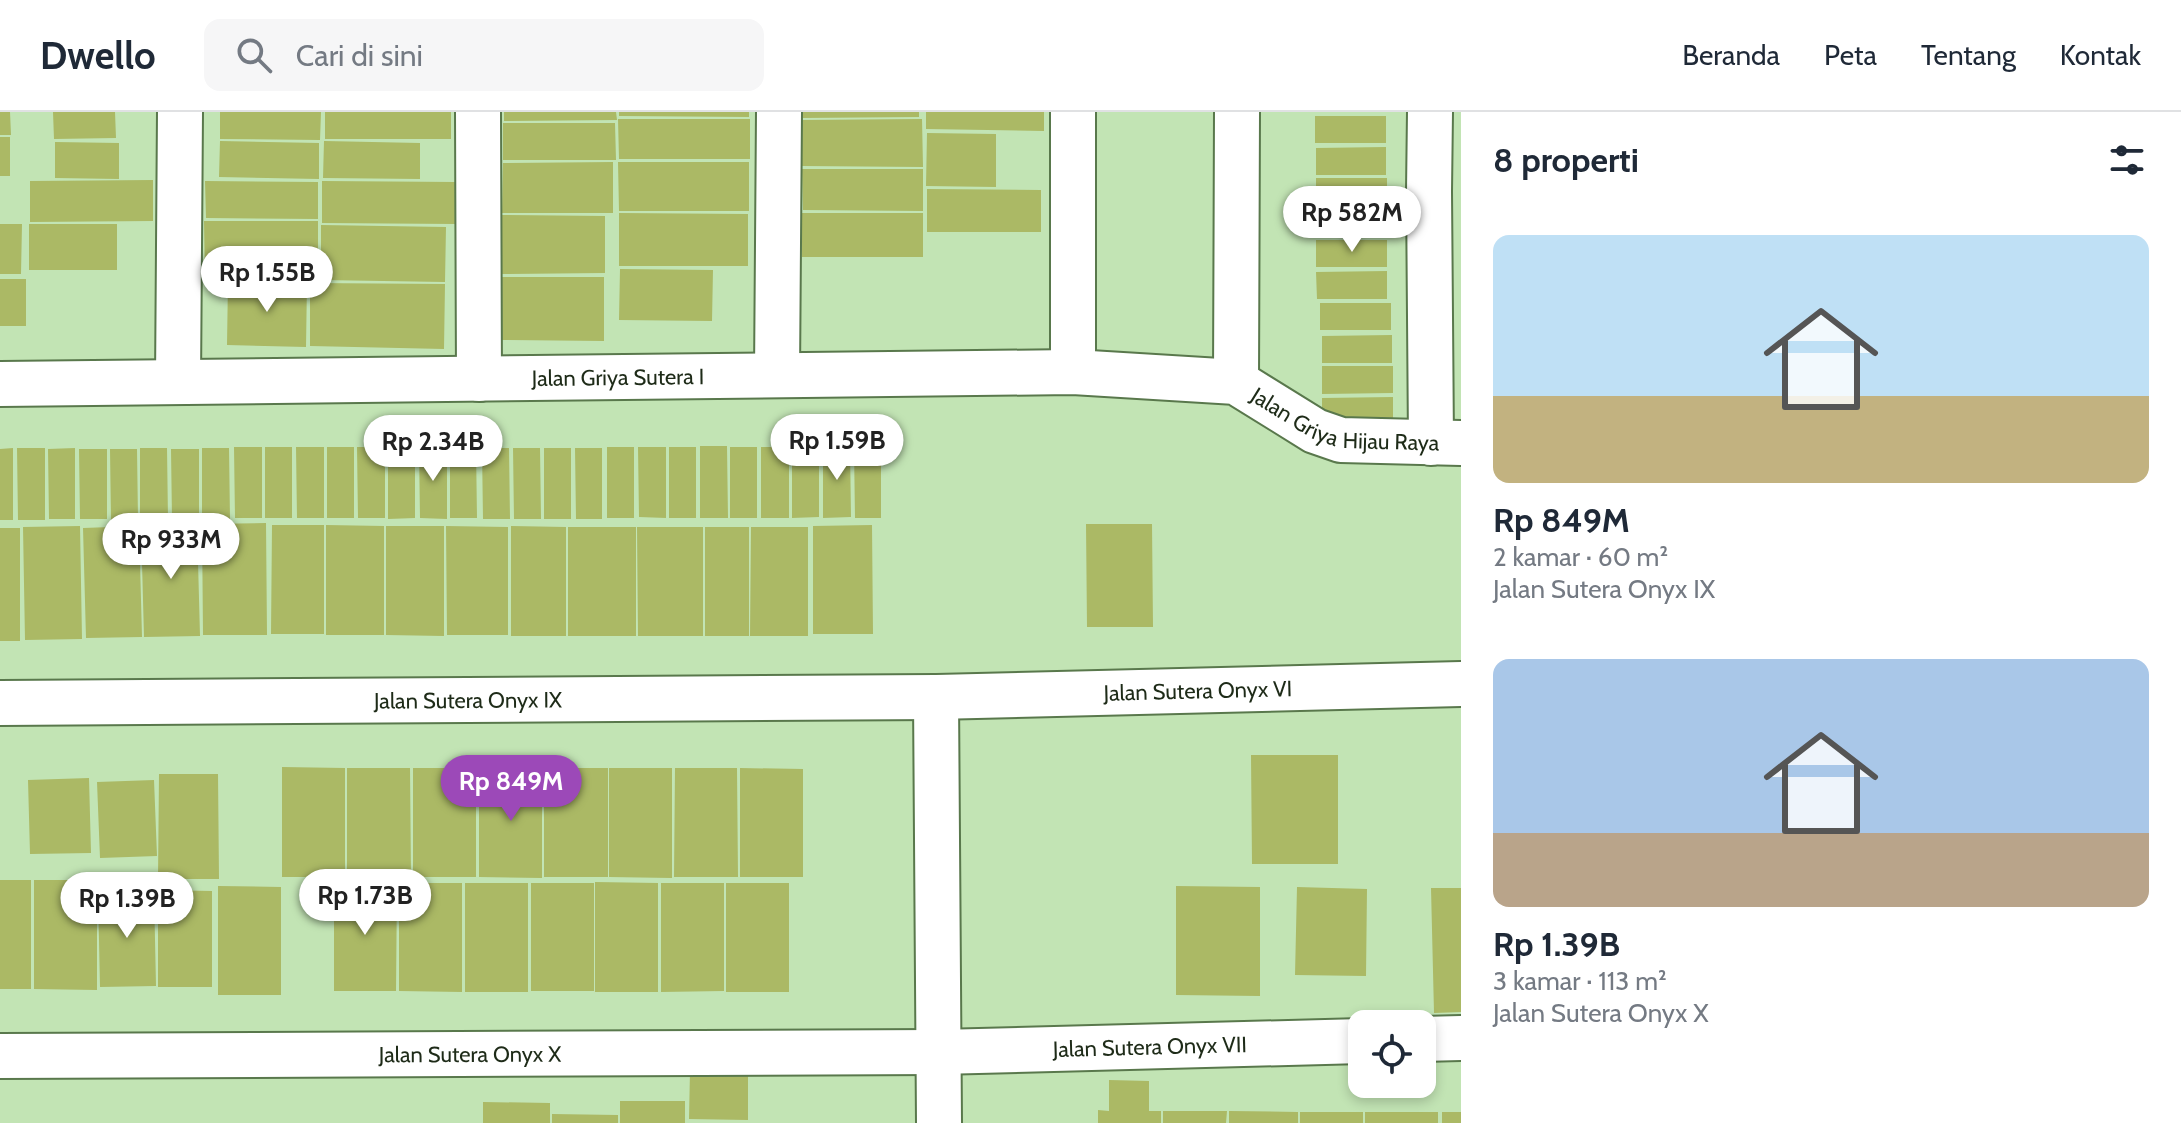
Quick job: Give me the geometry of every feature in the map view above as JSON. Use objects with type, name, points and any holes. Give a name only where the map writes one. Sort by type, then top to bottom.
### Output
[{"type":"street","points":[[178,382],[180,112]]},
{"type":"street","points":[[478,112],[479,379]]},
{"type":"street","points":[[777,375],[779,112]]},
{"type":"street","points":[[1073,112],[1073,372]]},
{"type":"street","points":[[1236,382],[1237,112]]},
{"type":"street","points":[[1430,112],[1445,190],[1446,443]]},
{"type":"street","name":"Jalan Griya Sutera I","points":[[0,384],[1073,372],[1236,382]]},
{"type":"street","name":"Jalan Griya Hijau Raya","points":[[1236,382],[1315,431],[1341,440],[1446,443]]},
{"type":"street","name":"Jalan Sutera Onyx VI","points":[[936,697],[1461,684]]},
{"type":"street","points":[[936,697],[939,1123]]},
{"type":"street","name":"Jalan Sutera Onyx IX","points":[[0,703],[936,697]]},
{"type":"street","points":[[1436,1039],[1461,1038]]},
{"type":"street","name":"Jalan Sutera Onyx VII","points":[[939,1052],[1348,1041]]},
{"type":"street","name":"Jalan Sutera Onyx X","points":[[0,1056],[939,1052]]},
{"type":"building","points":[[0,112],[10,112],[11,135],[0,135]]},
{"type":"building","points":[[53,112],[115,112],[116,138],[54,139]]},
{"type":"building","points":[[220,112],[321,112],[320,140],[220,139]]},
{"type":"building","points":[[325,112],[451,112],[451,139],[325,139]]},
{"type":"building","points":[[504,112],[616,112],[617,120],[504,121]]},
{"type":"building","points":[[619,112],[749,112],[749,117],[619,116]]},
{"type":"building","points":[[802,112],[919,112],[919,117],[802,118]]},
{"type":"building","points":[[926,112],[1044,112],[1044,131],[926,129]]},
{"type":"building","points":[[1315,116],[1386,116],[1386,143],[1315,143]]},
{"type":"building","points":[[618,119],[750,119],[750,159],[619,159]]},
{"type":"building","points":[[922,119],[923,167],[802,166],[802,120]]},
{"type":"building","points":[[503,123],[615,123],[616,160],[503,160]]},
{"type":"building","points":[[927,133],[996,134],[996,187],[926,186]]},
{"type":"building","points":[[0,137],[10,137],[10,176],[0,176]]},
{"type":"building","points":[[220,141],[319,143],[319,179],[219,177]]},
{"type":"building","points":[[324,141],[420,143],[420,179],[323,178]]},
{"type":"building","points":[[55,142],[119,143],[119,179],[55,178]]},
{"type":"building","points":[[1386,147],[1386,175],[1316,175],[1316,148]]},
{"type":"building","points":[[613,162],[613,213],[502,213],[503,163]]},
{"type":"building","points":[[618,162],[749,162],[749,211],[619,211]]},
{"type":"building","points":[[802,169],[923,169],[923,211],[803,210]]},
{"type":"building","points":[[1316,178],[1387,178],[1387,205],[1316,206]]},
{"type":"building","points":[[153,180],[153,221],[30,222],[30,181]]},
{"type":"building","points":[[205,181],[318,182],[318,219],[206,218]]},
{"type":"building","points":[[322,181],[455,182],[455,224],[322,223]]},
{"type":"building","points":[[927,189],[1041,190],[1041,232],[927,232]]},
{"type":"building","points":[[1316,209],[1387,209],[1387,237],[1316,237]]},
{"type":"building","points":[[619,213],[748,214],[748,266],[619,266]]},
{"type":"building","points":[[802,213],[923,213],[923,257],[802,257]]},
{"type":"building","points":[[502,215],[605,216],[605,273],[502,274]]},
{"type":"building","points":[[204,221],[318,221],[318,280],[205,280]]},
{"type":"building","points":[[0,224],[22,224],[21,274],[0,274]]},
{"type":"building","points":[[29,224],[117,224],[117,270],[29,270]]},
{"type":"building","points":[[321,225],[446,227],[445,282],[321,280]]},
{"type":"building","points":[[1316,240],[1387,240],[1387,267],[1316,267]]},
{"type":"building","points":[[620,269],[713,270],[712,321],[619,320]]},
{"type":"building","points":[[1387,271],[1387,299],[1317,299],[1316,272]]},
{"type":"building","points":[[502,277],[604,277],[604,341],[502,340]]},
{"type":"building","points":[[0,279],[26,279],[26,326],[0,326]]},
{"type":"building","points":[[228,281],[307,282],[306,347],[227,345]]},
{"type":"building","points":[[310,283],[445,284],[444,349],[310,346]]},
{"type":"building","points":[[1320,303],[1391,303],[1391,330],[1320,330]]},
{"type":"building","points":[[1392,335],[1392,363],[1322,363],[1322,336]]},
{"type":"building","points":[[1322,366],[1393,366],[1393,393],[1322,394]]},
{"type":"building","points":[[1393,397],[1393,424],[1322,425],[1322,398]]},
{"type":"building","points":[[700,446],[727,446],[728,518],[700,518]]},
{"type":"building","points":[[234,447],[262,447],[262,518],[235,518]]},
{"type":"building","points":[[265,447],[292,447],[292,518],[265,518]]},
{"type":"building","points":[[296,447],[324,447],[324,518],[297,518]]},
{"type":"building","points":[[327,447],[354,447],[354,518],[327,518]]},
{"type":"building","points":[[357,447],[385,447],[385,518],[358,518]]},
{"type":"building","points":[[388,447],[415,447],[415,518],[388,519]]},
{"type":"building","points":[[419,447],[447,447],[447,519],[420,518]]},
{"type":"building","points":[[450,447],[476,447],[477,518],[450,518]]},
{"type":"building","points":[[607,447],[634,447],[634,518],[607,518]]},
{"type":"building","points":[[638,447],[666,447],[666,518],[639,517]]},
{"type":"building","points":[[669,447],[696,447],[696,518],[669,518]]},
{"type":"building","points":[[730,447],[757,447],[757,518],[730,518]]},
{"type":"building","points":[[761,447],[789,447],[789,518],[761,518]]},
{"type":"building","points":[[792,447],[819,447],[819,517],[792,518]]},
{"type":"building","points":[[823,447],[850,447],[851,517],[823,518]]},
{"type":"building","points":[[854,447],[881,447],[881,518],[855,518]]},
{"type":"building","points":[[13,448],[13,520],[0,520],[0,449]]},
{"type":"building","points":[[17,448],[45,448],[45,520],[18,520]]},
{"type":"building","points":[[75,448],[75,519],[49,519],[48,449]]},
{"type":"building","points":[[140,448],[167,448],[168,519],[140,519]]},
{"type":"building","points":[[202,448],[229,448],[230,519],[202,519]]},
{"type":"building","points":[[482,448],[509,448],[510,519],[483,519]]},
{"type":"building","points":[[513,448],[540,448],[541,519],[514,519]]},
{"type":"building","points":[[544,448],[571,448],[571,519],[544,519]]},
{"type":"building","points":[[575,448],[602,448],[602,519],[576,519]]},
{"type":"building","points":[[79,449],[107,449],[107,519],[80,519]]},
{"type":"building","points":[[110,449],[137,449],[138,519],[111,520]]},
{"type":"building","points":[[171,449],[199,449],[199,519],[172,519]]},
{"type":"building","points":[[266,523],[267,635],[203,635],[202,524]]},
{"type":"building","points":[[197,524],[200,636],[144,637],[141,526]]},
{"type":"building","points":[[1086,524],[1152,524],[1153,627],[1087,627]]},
{"type":"building","points":[[272,525],[324,525],[324,634],[271,634]]},
{"type":"building","points":[[326,525],[384,526],[384,635],[326,635]]},
{"type":"building","points":[[872,525],[873,634],[813,634],[813,526]]},
{"type":"building","points":[[80,526],[82,639],[25,640],[23,527]]},
{"type":"building","points":[[139,526],[142,637],[86,638],[83,528]]},
{"type":"building","points":[[386,526],[444,526],[444,636],[386,635]]},
{"type":"building","points":[[446,526],[508,527],[508,635],[447,635]]},
{"type":"building","points":[[511,526],[566,527],[566,636],[511,636]]},
{"type":"building","points":[[568,527],[636,527],[636,636],[568,636]]},
{"type":"building","points":[[637,527],[703,527],[703,636],[638,636]]},
{"type":"building","points":[[705,527],[749,527],[749,636],[705,636]]},
{"type":"building","points":[[751,527],[808,527],[808,636],[750,636]]},
{"type":"building","points":[[0,528],[20,528],[20,641],[0,641]]},
{"type":"building","points":[[1251,755],[1338,755],[1338,864],[1252,864]]},
{"type":"building","points":[[282,767],[345,768],[345,877],[282,877]]},
{"type":"building","points":[[347,768],[410,768],[411,877],[347,877]]},
{"type":"building","points":[[413,768],[476,768],[476,877],[413,877]]},
{"type":"building","points":[[479,768],[542,768],[542,878],[479,877]]},
{"type":"building","points":[[544,768],[608,768],[608,877],[544,877]]},
{"type":"building","points":[[609,768],[672,768],[672,878],[609,877]]},
{"type":"building","points":[[675,768],[737,768],[738,877],[674,877]]},
{"type":"building","points":[[740,768],[803,769],[803,877],[740,877]]},
{"type":"building","points":[[159,774],[218,774],[219,879],[158,879]]},
{"type":"building","points":[[89,778],[91,853],[30,854],[28,780]]},
{"type":"building","points":[[154,780],[157,856],[100,858],[97,782]]},
{"type":"building","points":[[0,880],[31,880],[31,989],[0,989]]},
{"type":"building","points":[[34,880],[97,880],[97,990],[34,989]]},
{"type":"building","points":[[595,882],[658,883],[658,992],[595,992]]},
{"type":"building","points":[[334,883],[397,883],[396,991],[334,991]]},
{"type":"building","points":[[399,883],[462,883],[462,992],[399,991]]},
{"type":"building","points":[[465,883],[528,883],[528,992],[465,992]]},
{"type":"building","points":[[531,883],[594,883],[594,991],[531,991]]},
{"type":"building","points":[[661,883],[724,883],[724,991],[661,992]]},
{"type":"building","points":[[726,883],[789,883],[789,992],[726,992]]},
{"type":"building","points":[[218,886],[281,887],[281,995],[218,995]]},
{"type":"building","points":[[1176,886],[1260,887],[1260,996],[1176,995]]},
{"type":"building","points":[[1297,887],[1367,889],[1366,976],[1295,975]]},
{"type":"building","points":[[1431,888],[1461,888],[1461,1012],[1436,1013]]},
{"type":"building","points":[[158,890],[212,891],[212,987],[158,987]]},
{"type":"building","points":[[154,893],[156,986],[100,987],[98,894]]},
{"type":"building","points":[[690,1071],[748,1071],[748,1120],[689,1119]]},
{"type":"building","points":[[1109,1080],[1149,1081],[1149,1111],[1161,1111],[1161,1123],[1098,1123],[1098,1110],[1109,1111]]},
{"type":"building","points":[[620,1101],[685,1101],[685,1123],[620,1123]]},
{"type":"building","points":[[483,1102],[550,1103],[550,1123],[483,1123]]},
{"type":"building","points":[[1163,1111],[1227,1111],[1226,1123],[1163,1123]]},
{"type":"building","points":[[1229,1111],[1298,1112],[1298,1123],[1229,1123]]},
{"type":"building","points":[[1300,1112],[1363,1112],[1363,1123],[1300,1123]]},
{"type":"building","points":[[1365,1112],[1438,1112],[1438,1123],[1365,1123]]},
{"type":"building","points":[[1442,1112],[1461,1112],[1461,1123],[1442,1123]]},
{"type":"building","points":[[552,1114],[618,1115],[618,1123],[552,1123]]}]
